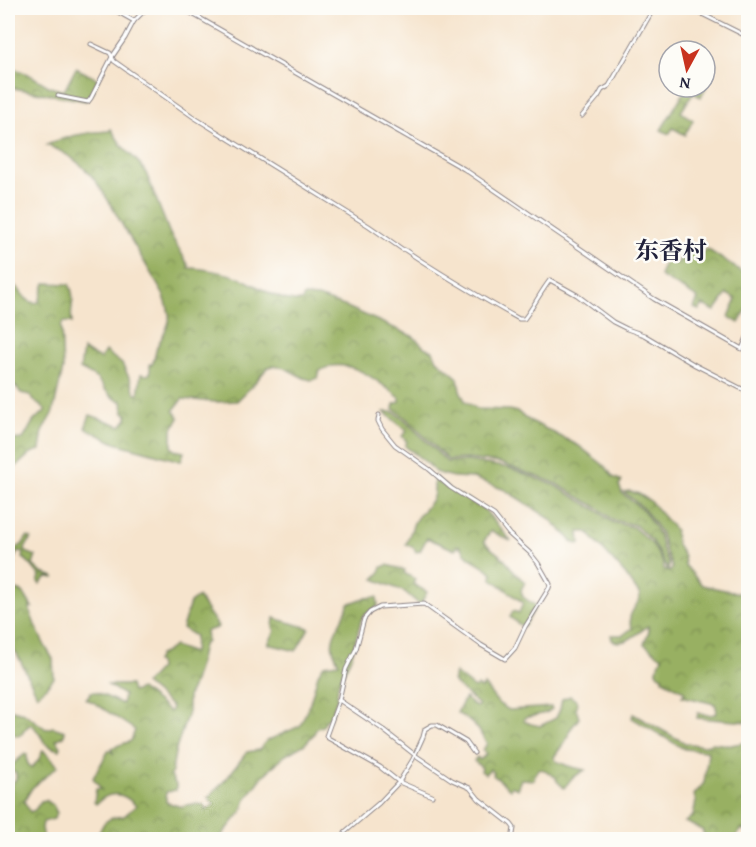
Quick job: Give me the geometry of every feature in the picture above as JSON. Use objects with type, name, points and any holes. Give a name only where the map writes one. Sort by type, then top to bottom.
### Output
[{"type":"street","points":[[111,8],[134,21]]},
{"type":"street","points":[[58,96],[88,102],[92,99],[112,57],[134,21],[147,8]]},
{"type":"street","points":[[182,8],[464,169],[654,299],[742,349],[748,334]]},
{"type":"street","points":[[582,116],[602,90],[609,86],[654,8]]},
{"type":"street","points":[[690,8],[748,37]]},
{"type":"street","points":[[91,44],[110,52],[114,61],[195,118],[369,226],[454,282],[519,319],[524,319],[550,280],[577,295],[620,326],[644,335],[748,392]]},
{"type":"street","points":[[379,415],[378,422],[395,445],[429,469],[450,488],[494,515],[508,534],[538,562],[550,584],[515,648],[505,659],[423,604],[380,607],[370,612],[364,619],[326,736],[380,767],[399,782],[432,796]]},
{"type":"street","points":[[339,700],[452,780],[470,788],[479,799],[512,824],[512,840]]},
{"type":"street","points":[[345,832],[379,803],[399,782],[415,755],[425,729],[437,725],[466,742],[474,753]]},
{"type":"green space","points":[[8,66],[50,87],[64,91],[76,68],[98,79],[93,92],[86,101],[8,87]]},
{"type":"green space","points":[[680,99],[689,99],[681,112],[693,120],[685,135],[673,128],[669,134],[661,130]]},
{"type":"green space","points":[[111,129],[122,146],[146,173],[170,234],[189,266],[188,268],[235,276],[270,293],[294,301],[302,301],[304,296],[318,297],[347,307],[414,337],[424,347],[433,351],[437,360],[458,378],[465,401],[477,409],[518,412],[525,418],[579,446],[606,467],[613,477],[622,481],[619,485],[622,493],[644,511],[659,534],[669,564],[668,570],[652,541],[635,525],[613,520],[598,508],[555,483],[500,463],[467,459],[448,460],[407,419],[393,409],[394,404],[400,402],[400,398],[373,378],[352,368],[330,366],[320,371],[318,378],[311,380],[285,368],[273,366],[268,367],[237,401],[182,399],[174,410],[179,418],[172,430],[172,447],[184,452],[181,461],[115,443],[85,428],[90,415],[121,426],[127,419],[127,414],[123,412],[122,401],[110,396],[97,379],[80,369],[83,350],[100,359],[105,351],[122,364],[138,395],[141,374],[150,374],[150,364],[153,363],[157,347],[169,323],[169,312],[164,296],[102,190],[85,169],[74,160],[47,145],[85,133]]},
{"type":"green space","points":[[691,245],[701,253],[707,249],[748,276],[748,307],[739,323],[729,317],[736,299],[727,294],[715,311],[703,305],[699,310],[694,308],[698,298],[660,276],[668,259],[674,264],[678,262]]},
{"type":"green space","points":[[45,283],[69,284],[73,299],[72,323],[63,322],[61,327],[63,369],[53,412],[43,430],[40,450],[31,453],[8,474],[9,440],[23,439],[45,409],[30,395],[21,393],[8,377],[8,285],[18,288],[27,299],[35,303],[39,302]]},
{"type":"green space","points":[[384,412],[393,412],[405,420],[447,462],[468,461],[509,468],[554,485],[597,510],[612,522],[633,527],[652,544],[664,569],[669,572],[672,569],[671,563],[661,533],[645,510],[624,492],[639,494],[650,501],[675,530],[676,543],[684,557],[685,565],[702,585],[748,595],[748,722],[697,718],[698,713],[716,714],[715,704],[682,696],[684,691],[663,680],[663,676],[656,672],[662,657],[644,644],[649,631],[648,626],[622,642],[612,640],[611,635],[623,635],[632,628],[630,618],[640,595],[625,574],[587,532],[579,532],[580,544],[574,543],[549,518],[505,490],[473,478],[453,477],[435,472],[405,446],[407,442],[402,436],[407,431]]},
{"type":"green space","points":[[435,477],[448,489],[484,509],[511,541],[491,531],[484,541],[525,582],[521,590],[523,597],[536,606],[525,626],[510,617],[513,611],[519,613],[523,603],[491,578],[492,573],[468,556],[462,548],[458,546],[455,550],[427,538],[420,551],[416,552],[414,548],[406,544],[415,521],[433,497]]},
{"type":"green space","points":[[27,537],[31,538],[25,549],[26,552],[36,556],[33,565],[42,573],[55,578],[47,577],[40,584],[38,582],[40,576],[23,558],[24,553],[18,551],[13,562],[16,564],[8,564],[8,539],[14,542],[13,546],[16,548],[22,545]]},
{"type":"green space","points":[[387,565],[405,570],[404,573],[415,579],[413,584],[427,592],[420,605],[405,592],[374,579],[382,567]]},
{"type":"green space","points":[[8,585],[12,589],[23,592],[32,607],[30,606],[30,612],[35,625],[53,659],[54,678],[37,695],[17,654],[11,646],[8,647]]},
{"type":"green space","points":[[198,597],[218,626],[206,631],[207,641],[203,645],[195,679],[188,695],[188,712],[175,753],[171,776],[176,790],[166,792],[166,802],[182,807],[190,804],[205,805],[205,810],[215,805],[208,798],[247,752],[259,750],[266,741],[300,726],[310,703],[318,674],[324,665],[339,663],[332,643],[348,604],[364,598],[377,597],[378,606],[364,615],[361,620],[352,655],[338,684],[337,699],[330,718],[323,726],[317,728],[305,744],[284,756],[263,776],[246,799],[242,811],[219,839],[95,839],[104,823],[111,818],[124,816],[136,806],[127,798],[116,795],[106,796],[96,804],[94,802],[96,789],[101,789],[93,778],[109,750],[114,754],[111,748],[131,741],[135,730],[86,699],[91,692],[96,692],[122,704],[124,695],[108,685],[130,685],[132,692],[141,689],[170,712],[172,707],[145,684],[159,669],[156,662],[159,655],[174,646],[194,653],[195,636],[182,628],[190,603]]},
{"type":"green space","points":[[274,618],[309,628],[296,651],[268,644],[275,631]]},
{"type":"green space","points":[[455,673],[474,688],[477,686],[482,689],[484,685],[499,704],[509,710],[551,707],[552,709],[546,713],[524,718],[524,721],[531,724],[540,726],[556,718],[562,699],[570,696],[577,701],[576,709],[579,718],[554,757],[556,761],[585,770],[572,778],[564,788],[555,776],[545,770],[539,769],[534,780],[521,779],[517,789],[512,786],[510,789],[493,775],[490,769],[485,774],[474,761],[477,757],[480,760],[486,754],[482,750],[487,744],[475,726],[457,713],[465,698],[476,707],[479,705],[455,684],[453,681]]},
{"type":"green space","points":[[8,709],[24,713],[46,729],[53,727],[65,731],[64,736],[56,740],[61,747],[60,750],[45,743],[31,724],[18,736],[8,732]]},
{"type":"green space","points":[[633,714],[685,743],[704,746],[712,743],[731,745],[748,742],[748,832],[742,829],[732,838],[708,839],[703,830],[685,822],[693,816],[696,801],[694,795],[704,783],[708,753],[684,749],[632,718]]},
{"type":"green space","points":[[43,750],[58,766],[32,788],[24,801],[30,812],[35,810],[41,801],[46,800],[53,805],[57,813],[54,819],[43,822],[44,839],[8,839],[8,789],[16,779],[16,773],[10,771],[13,764],[25,754],[31,768],[38,761]]},
{"type":"district","name":"东香村","points":[[671,250]]}]
